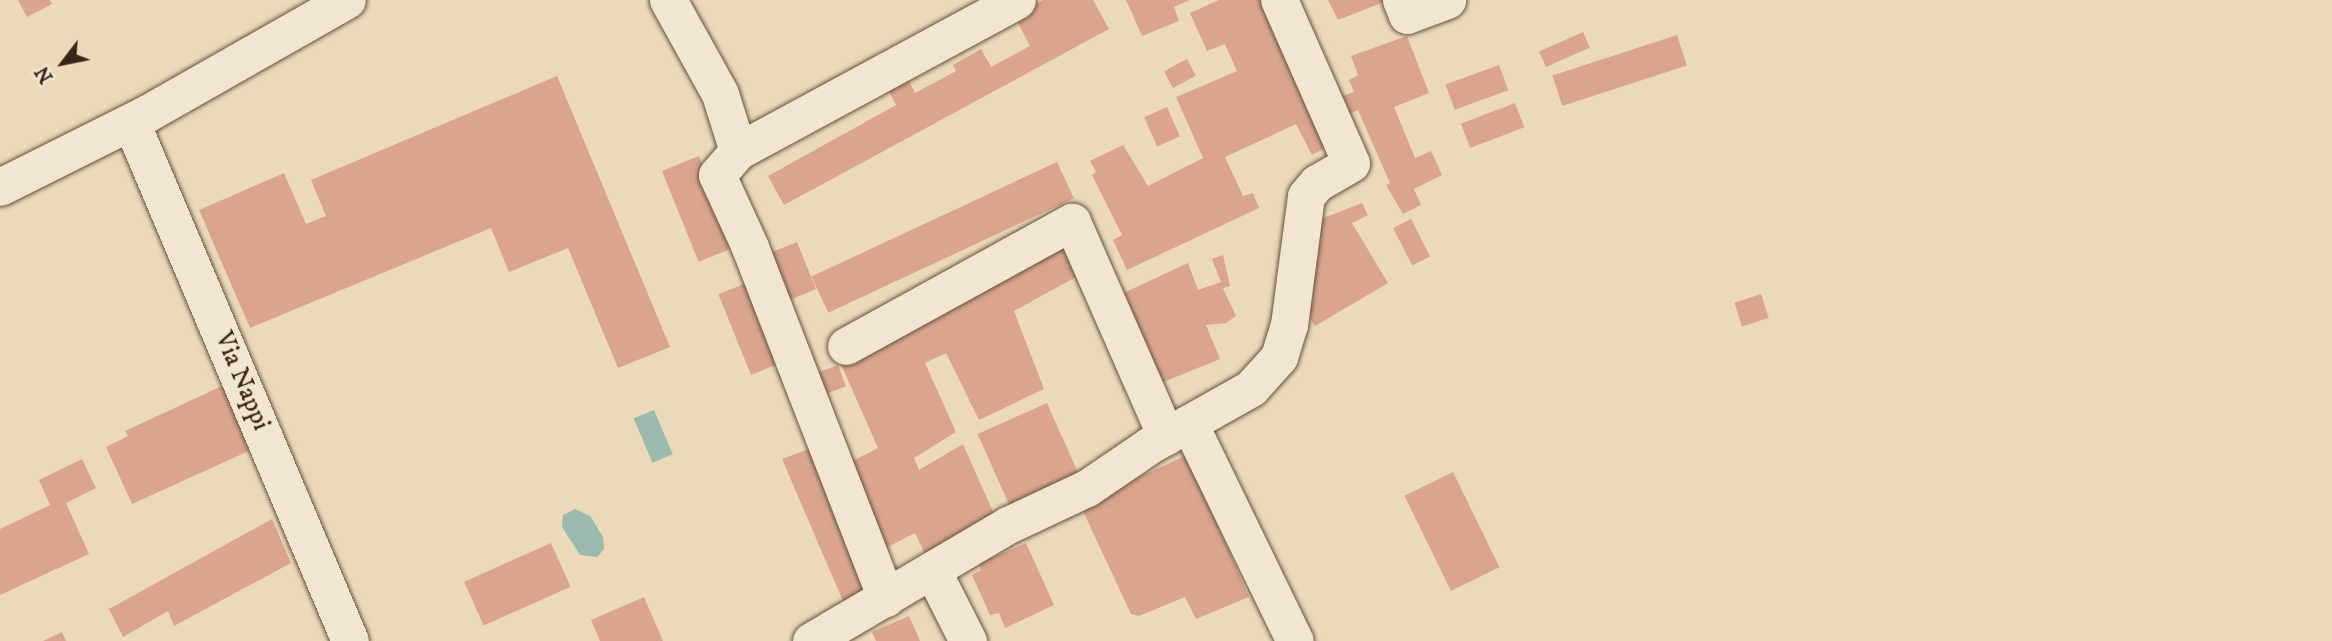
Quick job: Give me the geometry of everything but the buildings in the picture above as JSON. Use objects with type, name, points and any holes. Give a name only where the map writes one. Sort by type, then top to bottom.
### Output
[{"type":"street","points":[[0,187],[131,122],[347,0]]},
{"type":"street","points":[[668,0],[720,94],[738,151]]},
{"type":"street","points":[[886,598],[750,247],[717,175],[738,151],[1017,0]]},
{"type":"street","points":[[811,641],[1008,526],[1087,488],[1178,429],[1251,388],[1279,358],[1289,325],[1306,196],[1317,183],[1351,163],[1279,0]]},
{"type":"street","points":[[1401,0],[1407,15],[1447,0]]},
{"type":"street","name":"Via Nappi","points":[[131,122],[350,641]]},
{"type":"street","points":[[846,346],[1072,222],[1178,429],[1295,641]]},
{"type":"street","points":[[932,570],[968,641]]},
{"type":"shaded area","points":[[654,410],[673,454],[653,463],[634,419]]},
{"type":"shaded area","points":[[575,509],[590,516],[603,537],[604,549],[597,557],[580,555],[562,527],[563,515]]}]
